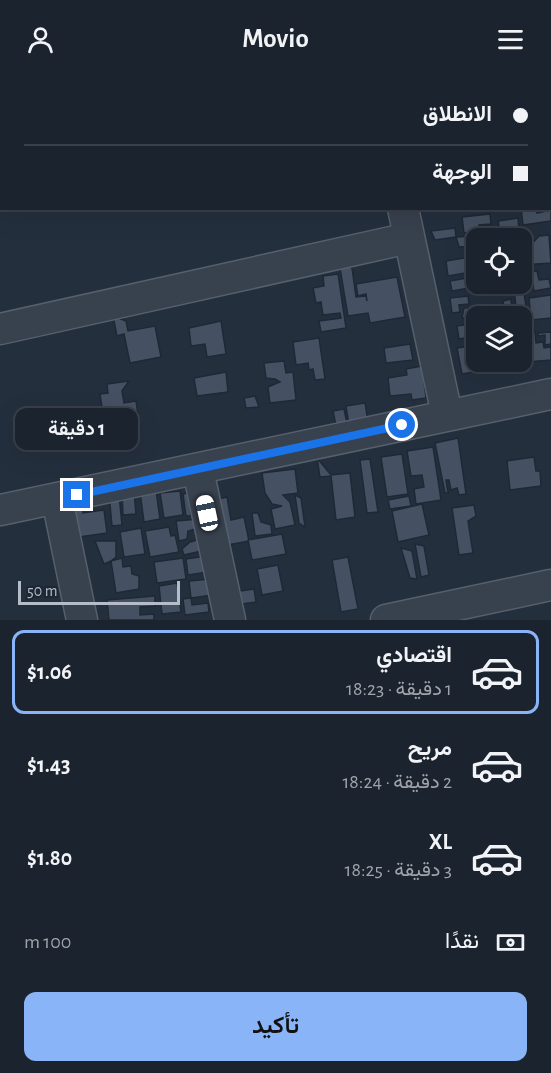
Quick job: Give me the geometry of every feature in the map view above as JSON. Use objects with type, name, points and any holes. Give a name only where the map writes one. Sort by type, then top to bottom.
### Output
[{"type":"street","points":[[403,210],[447,415]]},
{"type":"street","points":[[0,329],[410,238]]},
{"type":"street","points":[[0,510],[551,394]]},
{"type":"street","points":[[198,470],[230,620]]},
{"type":"street","points":[[57,499],[82,620]]},
{"type":"street","points":[[386,620],[551,585]]},
{"type":"building","points":[[521,210],[536,210],[537,213],[551,210],[551,221],[523,225]]},
{"type":"building","points":[[490,214],[491,224],[479,225],[480,228],[466,228],[464,233],[462,217]]},
{"type":"building","points":[[518,218],[519,228],[499,228],[498,221]]},
{"type":"building","points":[[455,228],[456,237],[435,240],[431,231]]},
{"type":"building","points":[[549,235],[551,263],[532,264],[532,244],[539,236]]},
{"type":"building","points":[[466,236],[466,247],[459,247],[456,237]]},
{"type":"building","points":[[466,258],[466,273],[448,276],[446,261]]},
{"type":"building","points":[[339,262],[352,268],[356,297],[366,296],[367,301],[366,294],[358,296],[356,284],[397,277],[405,317],[370,323],[368,313],[348,316]]},
{"type":"building","points":[[537,271],[539,280],[549,279],[551,288],[534,291],[532,272]]},
{"type":"building","points":[[338,274],[346,328],[321,332],[319,321],[341,318],[340,313],[323,315],[321,302],[316,303],[313,288],[324,286],[323,276]]},
{"type":"building","points":[[466,278],[466,289],[452,291],[450,281]]},
{"type":"building","points":[[515,294],[524,294],[526,306],[516,306]]},
{"type":"building","points":[[551,295],[551,318],[532,320],[532,306],[530,306],[529,298]]},
{"type":"building","points":[[468,296],[469,304],[459,305],[460,312],[452,313],[450,298]]},
{"type":"building","points":[[511,299],[512,306],[504,306],[503,301]]},
{"type":"building","points":[[464,308],[466,308],[466,318],[462,318]]},
{"type":"building","points":[[113,316],[126,321],[128,331],[155,326],[161,357],[130,363],[124,334],[117,336]]},
{"type":"building","points":[[221,321],[226,354],[207,357],[205,344],[191,346],[189,328]]},
{"type":"building","points":[[466,325],[466,338],[459,339],[457,326]]},
{"type":"building","points":[[532,331],[535,331],[536,343],[543,342],[544,348],[551,347],[551,360],[532,362]]},
{"type":"building","points":[[551,332],[551,344],[545,345],[545,335],[538,336],[538,333]]},
{"type":"building","points":[[319,338],[325,379],[315,380],[313,369],[309,370],[308,363],[296,365],[293,342]]},
{"type":"building","points":[[410,344],[413,360],[386,363],[384,348]]},
{"type":"building","points":[[466,347],[466,372],[473,372],[462,374],[457,348]]},
{"type":"building","points":[[284,361],[286,373],[293,372],[296,400],[270,403],[268,387],[280,382],[266,378],[264,363]]},
{"type":"building","points":[[422,366],[426,398],[412,400],[411,394],[390,396],[388,378],[407,375],[406,369]]},
{"type":"building","points":[[226,372],[228,392],[197,396],[194,378]]},
{"type":"building","points":[[129,381],[122,391],[124,403],[136,401],[140,429],[106,434],[100,394],[108,393],[107,384]]},
{"type":"building","points":[[255,396],[259,407],[246,408],[244,398]]},
{"type":"building","points":[[365,403],[369,427],[350,431],[346,406]]},
{"type":"building","points":[[344,409],[348,428],[337,431],[333,411]]},
{"type":"building","points":[[458,438],[466,494],[459,495],[457,488],[451,490],[449,480],[446,480],[448,493],[445,493],[435,443]]},
{"type":"building","points":[[433,447],[441,500],[416,504],[414,489],[424,487],[422,475],[411,476],[407,451]]},
{"type":"building","points":[[402,454],[408,494],[387,497],[381,457]]},
{"type":"building","points":[[534,457],[536,471],[540,471],[541,486],[510,490],[507,461]]},
{"type":"building","points":[[317,458],[331,475],[350,473],[355,517],[336,520],[331,476],[320,477]]},
{"type":"building","points":[[370,459],[378,512],[367,513],[360,460]]},
{"type":"building","points":[[295,469],[298,493],[283,495],[290,502],[295,525],[275,529],[271,509],[282,506],[272,504],[265,493],[262,473]]},
{"type":"building","points":[[156,490],[160,519],[144,522],[140,492]]},
{"type":"building","points":[[134,491],[136,514],[123,515],[122,492]]},
{"type":"building","points":[[180,491],[183,515],[164,518],[160,493]]},
{"type":"building","points":[[196,492],[190,503],[191,516],[186,516],[183,494]]},
{"type":"building","points":[[109,494],[119,494],[122,525],[112,526]]},
{"type":"building","points":[[295,495],[301,498],[305,527],[299,523]]},
{"type":"building","points":[[409,496],[411,506],[390,509],[388,500]]},
{"type":"building","points":[[227,497],[231,520],[244,517],[249,541],[222,546],[214,500]]},
{"type":"building","points":[[422,504],[429,535],[398,542],[392,511]]},
{"type":"building","points":[[474,505],[476,516],[468,521],[473,553],[459,555],[452,508]]},
{"type":"building","points":[[83,508],[83,513],[104,510],[107,533],[79,537],[74,510]]},
{"type":"building","points":[[252,513],[258,513],[261,522],[271,525],[272,534],[255,536]]},
{"type":"building","points":[[199,519],[199,528],[188,531],[187,539],[179,541],[176,521]]},
{"type":"building","points":[[169,527],[171,536],[175,535],[179,552],[150,557],[145,531]]},
{"type":"building","points":[[141,528],[145,554],[124,557],[120,532]]},
{"type":"building","points":[[282,534],[286,554],[252,560],[248,540]]},
{"type":"building","points":[[204,538],[210,549],[184,555],[182,549],[190,542]]},
{"type":"building","points":[[95,541],[116,541],[116,557],[104,564]]},
{"type":"building","points":[[415,544],[424,546],[429,575],[421,577]]},
{"type":"building","points":[[401,548],[412,551],[417,579],[410,578]]},
{"type":"building","points":[[206,556],[208,572],[188,575],[186,559]]},
{"type":"building","points":[[348,557],[358,609],[341,612],[332,560]]},
{"type":"building","points":[[122,558],[123,567],[131,566],[132,574],[139,576],[139,589],[116,593],[111,561]]},
{"type":"building","points":[[183,558],[186,579],[157,583],[154,562]]},
{"type":"building","points":[[278,565],[283,591],[262,595],[257,569]]},
{"type":"building","points":[[211,579],[213,595],[191,598],[189,581]]},
{"type":"building","points":[[177,583],[181,612],[162,614],[159,586]]},
{"type":"building","points":[[254,589],[256,602],[235,605],[233,592]]},
{"type":"building","points":[[155,596],[155,606],[140,607],[140,615],[154,614],[154,620],[109,620],[107,600]]},
{"type":"building","points":[[191,598],[192,605],[208,603],[209,612],[185,615],[183,599]]},
{"type":"route","points":[[77,495],[402,425]]}]
